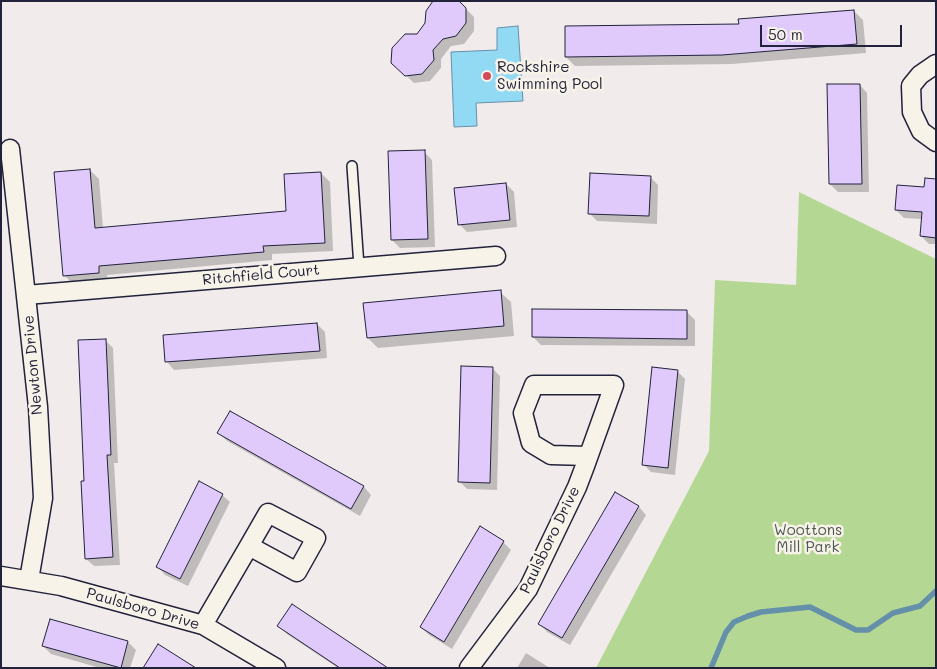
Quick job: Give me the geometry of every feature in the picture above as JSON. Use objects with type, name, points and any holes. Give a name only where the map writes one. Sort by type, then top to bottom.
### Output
[{"type":"street","points":[[936,64],[920,75],[912,86],[912,112],[921,131],[936,142]]},
{"type":"street","name":"Newton Drive","points":[[4,150],[26,295],[38,407],[42,498],[29,580]]},
{"type":"street","name":"Ritchfield Court","points":[[26,295],[496,256]]},
{"type":"street","name":"Paulsboro Drive","points":[[469,668],[528,589],[577,487],[614,385],[534,385],[522,413],[532,443],[551,455],[588,456]]},
{"type":"street","points":[[203,625],[249,546]]},
{"type":"street","name":"Paulsboro Drive","points":[[1,576],[61,586],[203,625],[276,668]]},
{"type":"lane","points":[[352,166],[359,267]]},
{"type":"green space","name":"Woottons Mill Park","points":[[799,192],[936,259],[936,668],[596,668],[709,451],[715,280],[796,285]]},
{"type":"water","name":"Rockshire Swimming Pool","points":[[518,26],[523,101],[476,103],[477,126],[454,127],[451,52],[497,50],[497,28]]},
{"type":"building","points":[[433,1],[459,1],[466,8],[466,23],[456,36],[443,39],[433,50],[434,60],[422,74],[405,76],[391,63],[392,48],[405,34],[417,34],[425,23],[426,11]]},
{"type":"building","points":[[854,10],[857,44],[722,55],[565,57],[565,26],[739,24],[738,19]]},
{"type":"building","points":[[827,84],[860,84],[862,184],[829,184]]},
{"type":"building","points":[[425,150],[428,239],[391,240],[388,151]]},
{"type":"building","points":[[90,169],[95,228],[286,211],[284,174],[321,172],[325,243],[263,246],[264,252],[99,266],[99,273],[63,276],[54,172]]},
{"type":"building","points":[[590,173],[651,176],[649,216],[588,214]]},
{"type":"building","points":[[925,178],[936,179],[936,238],[920,236],[922,212],[895,210],[897,185],[924,187]]},
{"type":"building","points":[[506,183],[510,220],[458,225],[454,188]]},
{"type":"building","points":[[501,290],[504,326],[367,338],[363,303]]},
{"type":"building","points":[[532,309],[687,310],[687,339],[532,337]]},
{"type":"building","points":[[317,323],[320,351],[165,362],[163,335]]},
{"type":"building","points":[[106,339],[111,455],[107,455],[113,557],[85,559],[81,481],[84,481],[78,340]]},
{"type":"building","points":[[461,366],[493,367],[490,483],[458,482]]},
{"type":"building","points":[[652,367],[678,370],[668,468],[642,465]]},
{"type":"building","points":[[230,411],[364,486],[351,509],[217,433]]},
{"type":"building","points":[[199,481],[223,494],[180,579],[156,567]]},
{"type":"building","points":[[615,492],[639,506],[562,638],[538,624]]},
{"type":"building","points":[[480,526],[504,541],[444,642],[420,627]]},
{"type":"building","points":[[292,604],[388,668],[340,668],[277,626]]},
{"type":"building","points":[[50,619],[128,641],[121,668],[42,646]]},
{"type":"building","points":[[158,644],[196,668],[143,668]]},
{"type":"waterway","points":[[711,668],[726,632],[734,622],[748,616],[761,612],[810,607],[856,630],[868,630],[893,613],[920,606],[936,591]]},
{"type":"place","name":"Rockshire Swimming Pool","points":[[487,76]]}]
